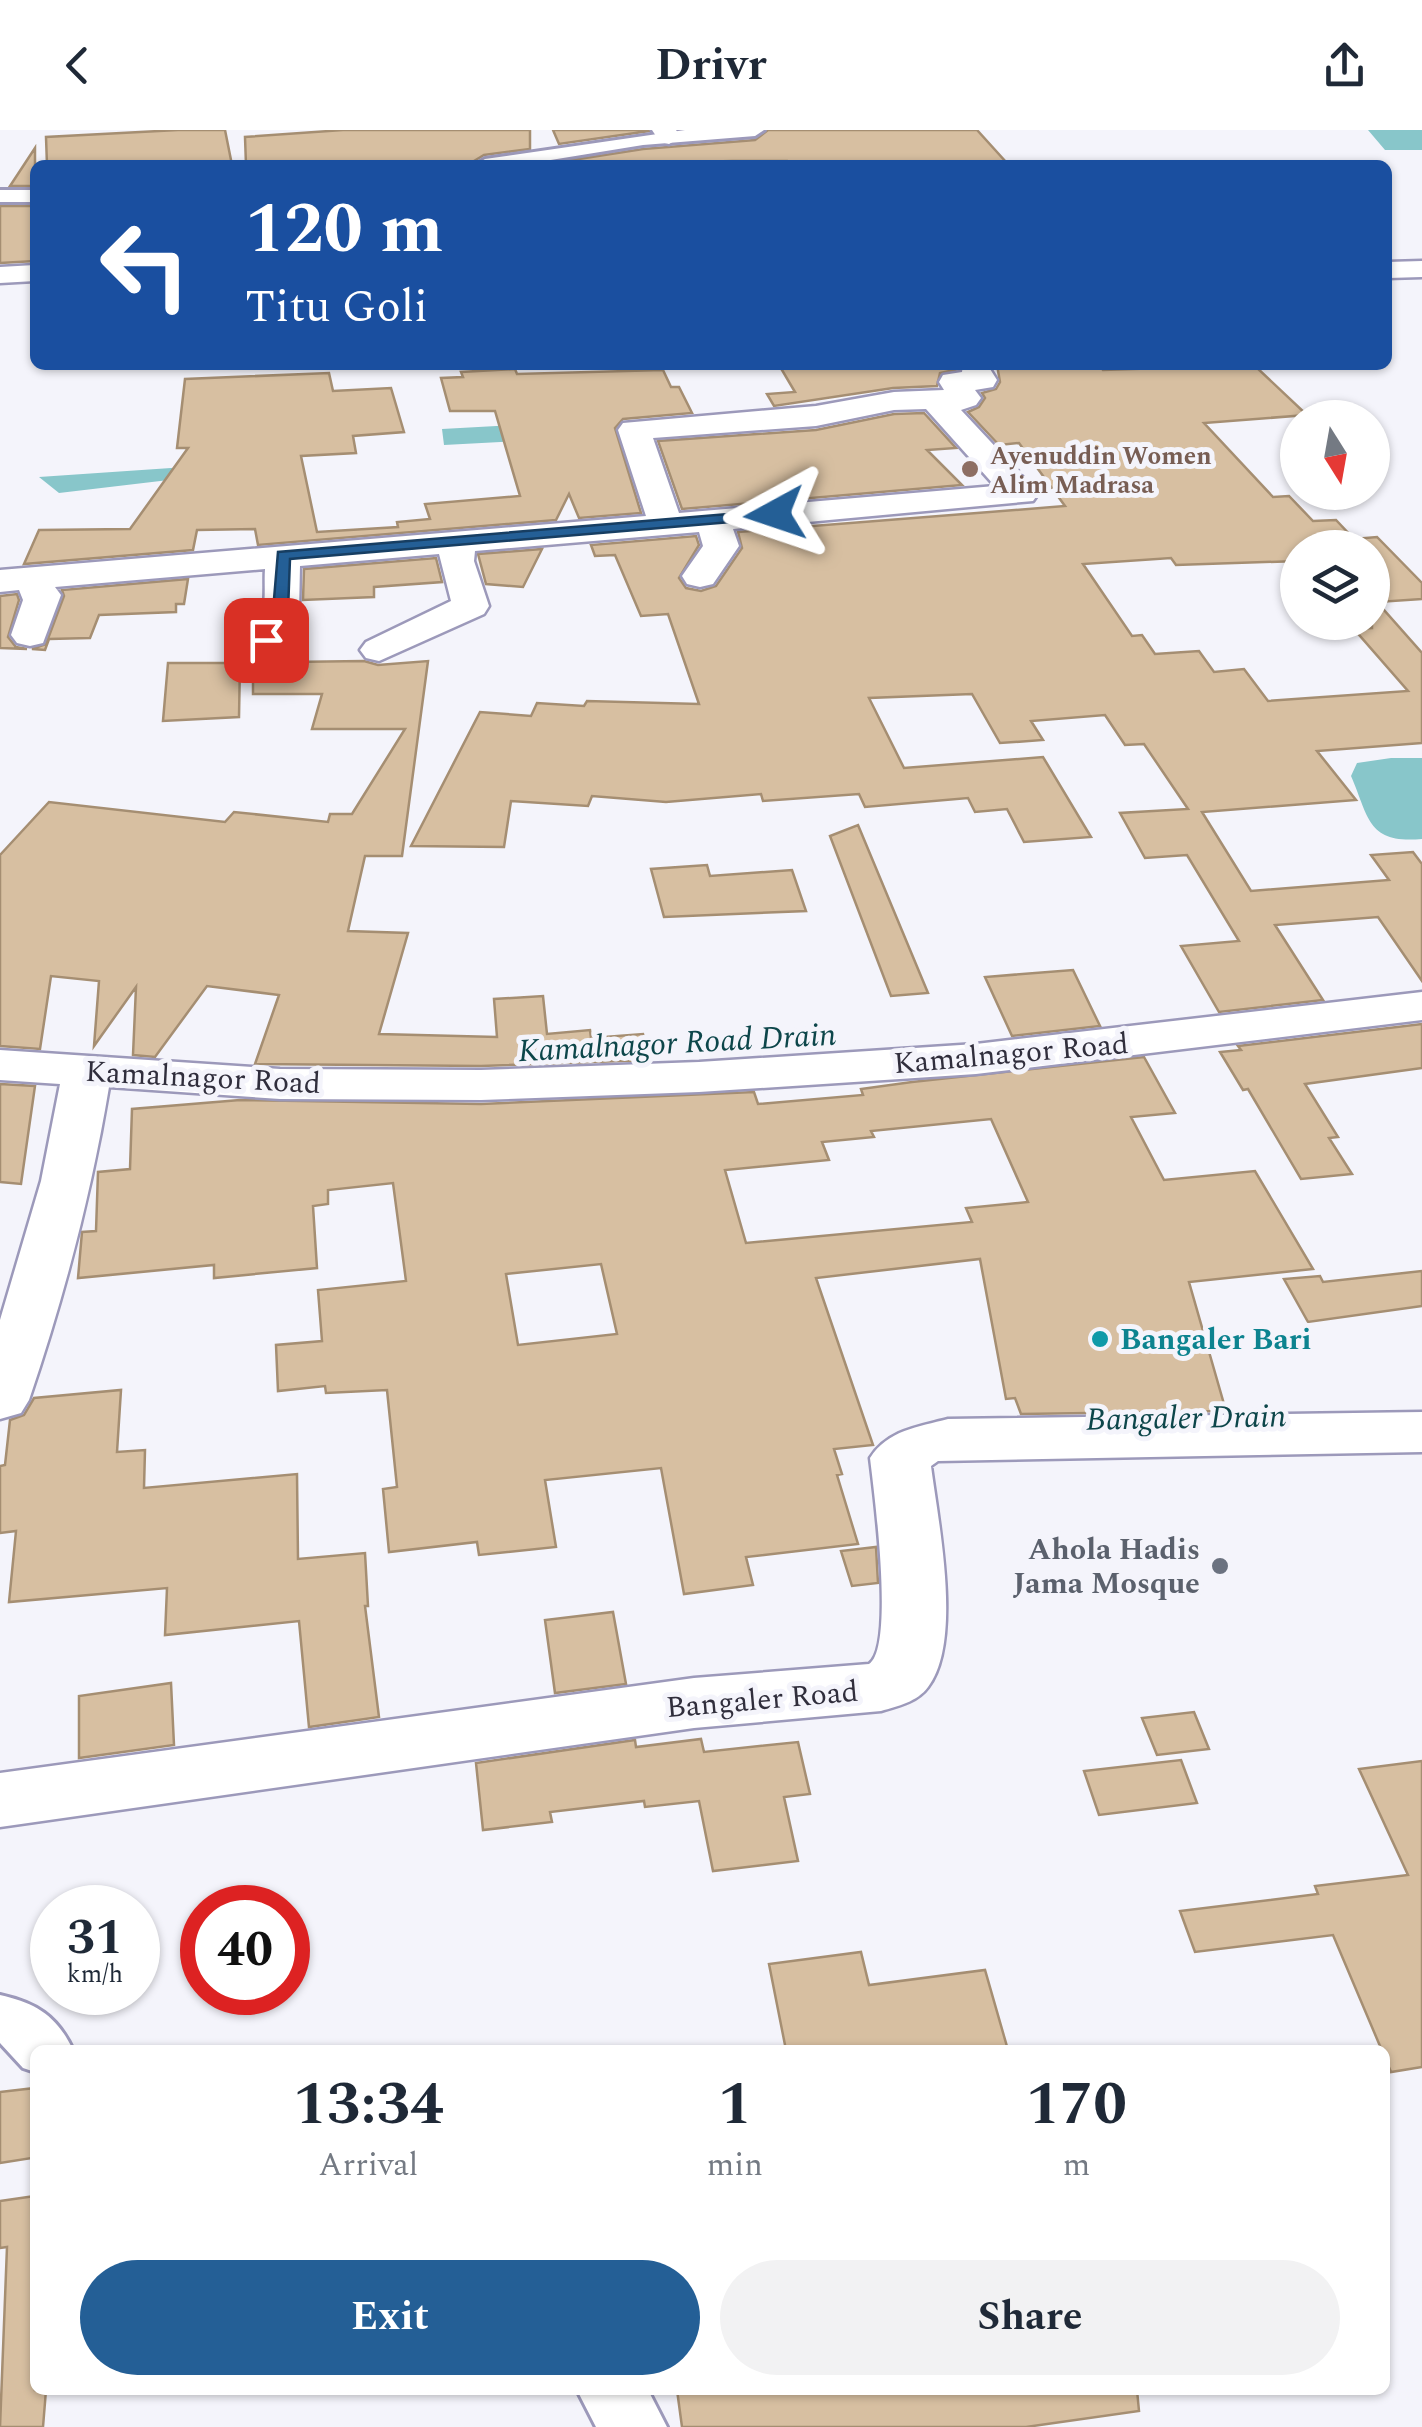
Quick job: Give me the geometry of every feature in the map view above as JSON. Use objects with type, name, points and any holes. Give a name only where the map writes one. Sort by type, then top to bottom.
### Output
[{"type":"street","points":[[514,160],[667,133],[755,130]]},
{"type":"street","points":[[0,196],[30,196]]},
{"type":"street","points":[[1392,270],[1422,269]]},
{"type":"street","points":[[0,274],[30,273]]},
{"type":"street","points":[[666,524],[634,430],[816,416],[894,401],[965,398],[954,382],[982,380],[976,370]]},
{"type":"street","points":[[18,579],[1021,494],[980,446],[950,421],[942,409],[948,408],[942,398]]},
{"type":"street","points":[[872,506],[890,544]]},
{"type":"street","points":[[700,576],[721,546],[713,520]]},
{"type":"street","points":[[379,650],[471,606],[456,560],[458,541]]},
{"type":"street","points":[[266,663],[266,640],[281,611],[283,555]]},
{"type":"street","points":[[18,579],[43,596],[30,635]]},
{"type":"street","name":"Kamalnagor Road","points":[[0,1065],[280,1084],[481,1085],[698,1077],[976,1059],[1422,1006]]},
{"type":"street","points":[[0,1400],[39,1289],[68,1181],[87,1071]]},
{"type":"street","name":"Bangaler Road","points":[[0,1800],[694,1703],[881,1688],[904,1673],[911,1654],[910,1548],[900,1458],[919,1446],[948,1440],[1422,1432]]},
{"type":"street","points":[[0,2020],[20,2024],[39,2045]]},
{"type":"street","points":[[613,2395],[634,2427]]},
{"type":"water","points":[[1368,130],[1422,130],[1422,150],[1385,150]]},
{"type":"water","points":[[514,425],[518,441],[444,445],[442,429]]},
{"type":"water","points":[[215,465],[211,475],[59,493],[39,477]]},
{"type":"water","points":[[1422,758],[1422,839],[1390,837],[1380,832],[1367,815],[1351,776],[1357,763]]},
{"type":"building","points":[[225,130],[231,160],[47,160],[46,137]]},
{"type":"building","points":[[343,130],[530,130],[530,149],[484,155],[476,160],[246,160],[245,137]]},
{"type":"building","points":[[553,130],[648,130],[649,131],[559,144]]},
{"type":"building","points":[[768,130],[977,130],[1004,160],[572,160],[643,149],[755,140]]},
{"type":"building","points":[[35,148],[35,160],[30,160],[30,186],[10,186]]},
{"type":"building","points":[[0,206],[30,206],[30,261],[0,263]]},
{"type":"building","points":[[663,370],[671,387],[679,387],[692,413],[623,419],[615,428],[641,513],[579,518],[569,494],[556,520],[258,545],[255,529],[197,530],[193,550],[24,564],[39,530],[130,529],[188,448],[177,448],[185,379],[329,373],[333,391],[391,388],[404,432],[353,436],[356,453],[301,456],[317,532],[398,527],[397,522],[430,519],[425,504],[520,496],[495,411],[450,411],[441,378],[463,377],[461,372]]},
{"type":"building","points":[[782,370],[954,370],[940,373],[937,386],[893,388],[774,406],[767,394],[795,392]]},
{"type":"building","points":[[998,370],[1259,370],[1291,400],[1280,400],[1280,417],[1204,423],[1273,497],[1280,497],[1280,510],[1302,510],[1313,521],[1336,520],[1345,530],[1280,530],[1280,562],[1176,565],[1171,558],[1083,564],[1132,636],[1142,635],[1155,654],[1199,651],[1214,672],[1244,669],[1268,701],[1408,691],[1364,640],[1390,640],[1390,617],[1422,653],[1422,743],[1317,751],[1356,800],[1202,812],[1251,891],[1389,880],[1371,855],[1413,852],[1422,864],[1422,981],[1378,917],[1275,925],[1323,1000],[1219,1012],[1181,946],[1239,941],[1187,855],[1145,858],[1120,813],[1188,809],[1144,744],[1125,745],[1105,715],[1031,721],[1043,740],[1000,743],[972,694],[869,698],[904,768],[1043,757],[1091,837],[1024,842],[1007,809],[975,812],[968,798],[865,807],[859,794],[763,801],[761,794],[666,802],[592,796],[588,806],[511,801],[504,847],[411,846],[480,712],[531,716],[537,703],[584,706],[587,701],[699,704],[668,614],[641,616],[615,555],[595,556],[591,545],[696,536],[699,545],[679,578],[686,588],[701,591],[716,586],[742,548],[738,532],[1065,506],[1019,443],[999,445],[968,412],[979,407],[985,398],[982,393],[996,389],[1000,382]]},
{"type":"building","points":[[924,413],[956,448],[927,450],[962,485],[682,509],[658,441],[816,430],[894,414]]},
{"type":"building","points":[[542,549],[523,587],[486,584],[478,554]]},
{"type":"building","points":[[1390,550],[1422,583],[1422,599],[1390,601]]},
{"type":"building","points":[[436,558],[442,582],[374,587],[374,597],[303,600],[304,569]]},
{"type":"building","points":[[188,579],[184,604],[176,604],[176,612],[99,615],[90,638],[49,639],[45,650],[32,649],[46,644],[64,596],[62,590]]},
{"type":"building","points":[[17,594],[19,600],[8,637],[16,647],[27,649],[0,648],[0,596]]},
{"type":"building","points":[[364,661],[378,665],[428,661],[402,856],[365,856],[348,931],[408,933],[379,1034],[497,1037],[494,999],[543,996],[547,1034],[590,1030],[591,1038],[643,1034],[649,1060],[481,1066],[255,1064],[279,995],[207,986],[155,1057],[133,1055],[136,987],[94,1046],[99,981],[51,976],[40,1049],[0,1046],[0,855],[49,802],[225,822],[234,812],[328,822],[330,814],[352,814],[405,729],[312,729],[322,694],[253,694],[253,675],[267,679],[281,675],[289,662]]},
{"type":"building","points":[[168,663],[240,663],[239,717],[163,721]]},
{"type":"building","points":[[858,825],[928,993],[891,996],[830,836]]},
{"type":"building","points":[[707,865],[710,876],[792,870],[806,911],[664,917],[651,869]]},
{"type":"building","points":[[1073,970],[1100,1026],[1012,1036],[985,977]]},
{"type":"building","points":[[1422,1024],[1422,1068],[1305,1084],[1338,1137],[1329,1138],[1352,1174],[1301,1179],[1248,1089],[1243,1090],[1220,1052],[1241,1050],[1238,1046]]},
{"type":"building","points":[[1144,1057],[1175,1113],[1131,1117],[1164,1180],[1255,1171],[1313,1269],[1189,1282],[1226,1411],[1021,1414],[1015,1398],[1006,1399],[980,1259],[816,1278],[873,1445],[834,1449],[842,1474],[837,1475],[858,1544],[746,1557],[753,1585],[684,1594],[661,1468],[545,1480],[556,1547],[479,1555],[477,1542],[389,1552],[383,1489],[397,1487],[387,1390],[326,1393],[325,1386],[278,1391],[276,1345],[322,1341],[318,1290],[406,1281],[393,1183],[328,1190],[328,1204],[313,1206],[317,1268],[214,1278],[214,1265],[78,1278],[82,1232],[96,1231],[98,1172],[130,1169],[132,1109],[240,1100],[481,1104],[754,1092],[758,1104],[863,1095],[861,1089]],"holes":[[[991,1119],[1028,1202],[966,1208],[972,1222],[746,1243],[725,1170],[829,1160],[822,1142],[874,1137],[871,1131]],[[601,1264],[617,1334],[518,1345],[506,1274]]]},
{"type":"building","points":[[0,1084],[35,1086],[21,1184],[0,1182]]},
{"type":"building","points":[[1422,1271],[1422,1306],[1308,1322],[1284,1279],[1320,1276],[1323,1282]]},
{"type":"building","points":[[121,1390],[117,1452],[145,1450],[144,1488],[297,1474],[298,1559],[365,1553],[365,1606],[379,1717],[309,1727],[299,1621],[165,1635],[167,1588],[9,1602],[16,1531],[0,1533],[0,1466],[5,1465],[10,1420],[24,1415],[34,1398]]},
{"type":"building","points":[[876,1547],[878,1583],[852,1586],[841,1551]]},
{"type":"building","points":[[613,1612],[626,1684],[555,1693],[545,1620]]},
{"type":"building","points":[[171,1683],[174,1745],[79,1758],[79,1696]]},
{"type":"building","points":[[1194,1712],[1209,1749],[1157,1755],[1142,1718]]},
{"type":"building","points":[[701,1739],[704,1752],[798,1742],[810,1794],[784,1797],[798,1861],[713,1871],[699,1801],[645,1807],[644,1801],[550,1812],[552,1822],[483,1830],[476,1763],[635,1740],[636,1747]]},
{"type":"building","points":[[1181,1760],[1197,1803],[1099,1815],[1084,1771]]},
{"type":"building","points":[[1422,1761],[1422,2067],[1391,2072],[1390,2045],[1380,2045],[1333,1935],[1195,1952],[1180,1911],[1318,1894],[1315,1886],[1408,1875],[1359,1769]]},
{"type":"building","points":[[861,1952],[869,1985],[985,1970],[1007,2045],[785,2045],[769,1964]]},
{"type":"building","points":[[30,2089],[30,2158],[0,2163],[0,2092]]},
{"type":"building","points":[[30,2197],[30,2395],[46,2395],[43,2427],[0,2427],[7,2247],[0,2248],[0,2201]]},
{"type":"building","points":[[678,2395],[1137,2395],[1139,2411],[1026,2427],[682,2427]]},
{"type":"place","name":"Ayenuddin Women Alim Madrasa","points":[[970,469]]},
{"type":"place","name":"Bangaler Bari","points":[[1100,1339]]},
{"type":"place","name":"Ahola Hadis Jama Mosque","points":[[1220,1566]]},
{"type":"route","points":[[266,640],[281,611],[283,555],[775,514]]},
{"type":"water label","name":"Kamalnagor Road Drain","points":[[677,1042]]},
{"type":"water label","name":"Bangaler Drain","points":[[1186,1417]]}]
